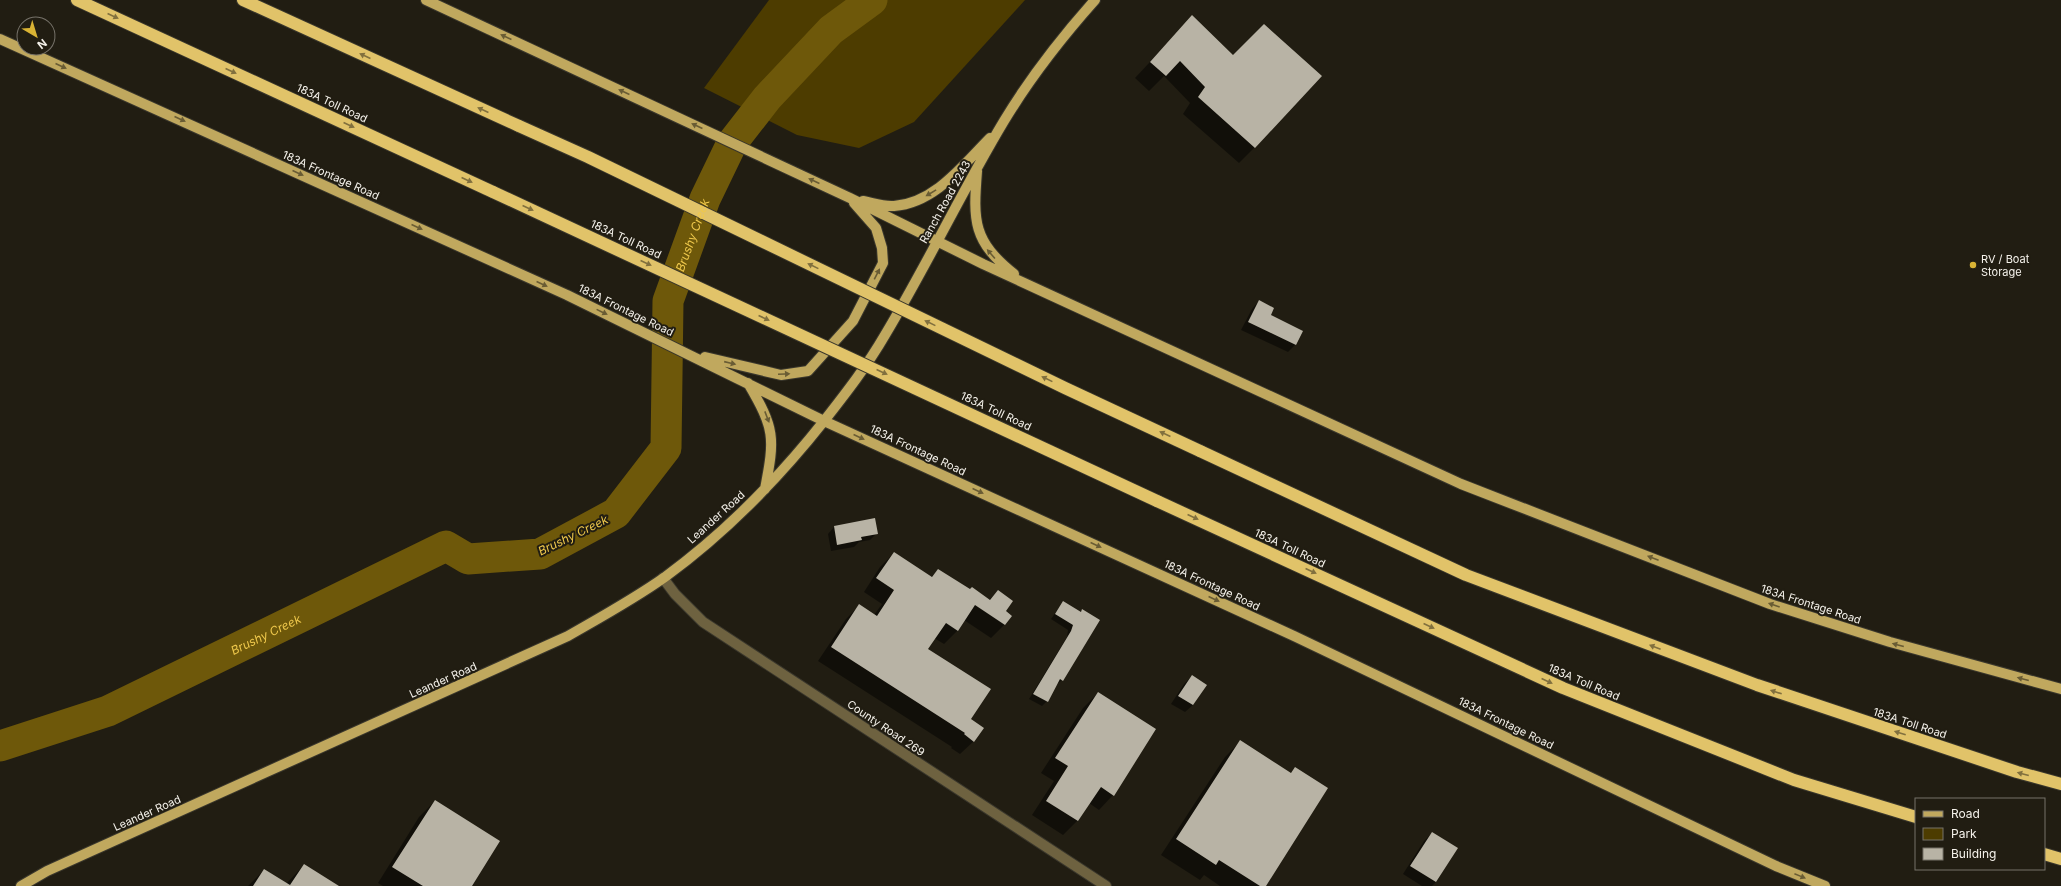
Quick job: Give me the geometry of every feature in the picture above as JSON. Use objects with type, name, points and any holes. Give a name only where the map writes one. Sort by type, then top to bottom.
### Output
[{"type":"highway","name":"183A Toll Road","points":[[77,0],[1563,688],[1794,780],[1915,817]]},
{"type":"highway","name":"183A Toll Road","points":[[243,0],[588,157],[1065,388],[1466,575],[1757,686],[2017,772],[2061,784]]},
{"type":"highway","points":[[2045,854],[2061,859]]},
{"type":"main road","name":"183A Frontage Road","points":[[426,0],[850,198],[937,242],[1032,287],[1468,487],[1770,604],[1890,642],[2061,689]]},
{"type":"main road","name":"Ranch Road 2243","points":[[824,421],[856,381],[885,336],[1000,128],[1038,70],[1075,22],[1096,0]]},
{"type":"main road","name":"183A Frontage Road","points":[[0,39],[567,295],[824,421],[1294,636],[1776,866],[1825,886]]},
{"type":"main road","points":[[850,198],[892,206],[908,204],[924,197],[943,185],[1000,128]]},
{"type":"main road","points":[[977,169],[974,211],[979,233],[987,250],[998,261],[1032,287]]},
{"type":"main road","points":[[687,353],[781,375],[808,371],[853,321],[883,263],[876,228],[850,198]]},
{"type":"main road","points":[[745,381],[764,410],[772,439],[772,454],[765,489]]},
{"type":"main road","name":"Leander Road","points":[[21,886],[47,871],[568,636],[620,607],[663,578],[730,523],[765,489],[806,444],[824,421]]},
{"type":"street","name":"County Road 269","points":[[663,578],[675,594],[703,622],[1106,886]]},
{"type":"green space","points":[[769,0],[1025,0],[914,122],[859,148],[797,135],[704,88]]},
{"type":"building","points":[[1192,15],[1233,55],[1264,24],[1322,76],[1255,148],[1198,97],[1205,87],[1180,61],[1166,76],[1150,62]]},
{"type":"building","points":[[1259,300],[1274,308],[1271,315],[1303,331],[1296,345],[1248,322]]},
{"type":"building","points":[[875,518],[878,534],[861,537],[862,540],[837,545],[834,526]]},
{"type":"building","points":[[894,552],[932,577],[938,569],[970,589],[972,587],[990,600],[998,590],[1013,601],[1006,611],[1012,616],[1005,625],[975,605],[958,631],[946,623],[928,649],[991,689],[971,719],[984,728],[974,742],[964,734],[965,733],[831,647],[859,604],[877,616],[894,590],[876,578]]},
{"type":"building","points":[[1063,601],[1081,612],[1082,609],[1100,620],[1063,681],[1060,679],[1048,702],[1033,694],[1071,631],[1073,625],[1055,614]]},
{"type":"building","points":[[1192,675],[1207,685],[1193,705],[1178,696]]},
{"type":"building","points":[[1098,692],[1156,729],[1114,796],[1101,787],[1078,821],[1046,801],[1068,766],[1055,758]]},
{"type":"building","points":[[1240,740],[1291,773],[1295,767],[1328,788],[1266,886],[1260,886],[1219,860],[1216,865],[1176,839]]},
{"type":"building","points":[[435,800],[500,841],[472,886],[423,886],[392,867]]},
{"type":"building","points":[[1432,832],[1458,848],[1436,882],[1410,866]]},
{"type":"building","points":[[304,864],[339,886],[253,886],[264,869],[290,885]]},
{"type":"waterway","name":"Brushy Creek","points":[[0,746],[108,711],[446,546],[468,559],[540,554],[616,513],[666,448],[668,301],[705,199],[732,143],[767,98],[831,30],[872,0]]},
{"type":"place","name":"RV / Boat Storage","points":[[1973,265]]}]
